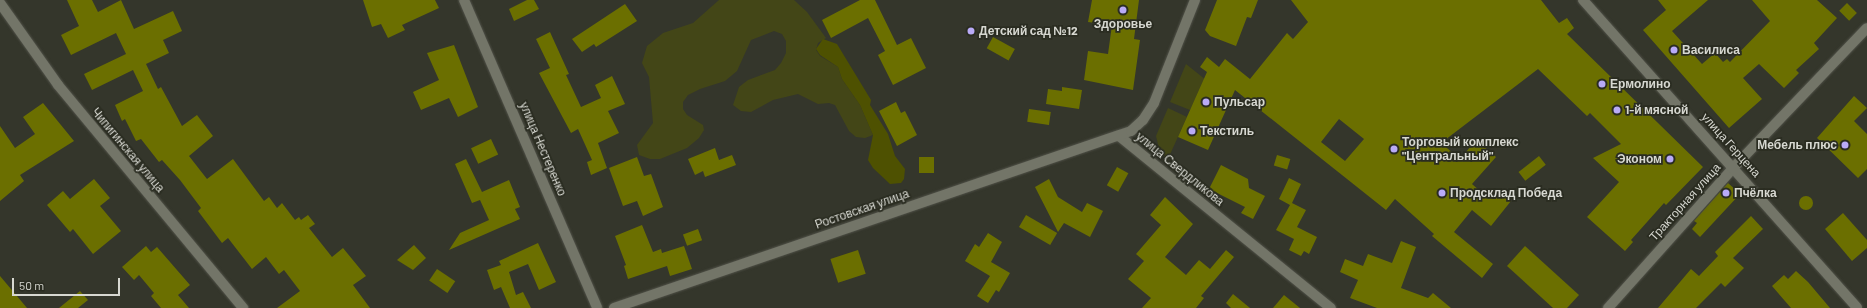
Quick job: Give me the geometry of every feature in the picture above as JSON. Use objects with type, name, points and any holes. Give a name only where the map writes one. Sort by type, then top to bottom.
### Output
[{"type":"street","name":"улица Нестеренко","points":[[464,0],[598,308]]},
{"type":"street","name":"улица Свердликова","points":[[1195,0],[1154,103],[1138,125],[1119,136],[1331,308]]},
{"type":"street","name":"улица Герцена","points":[[1583,0],[1734,167],[1857,308]]},
{"type":"street","name":"Чипигинская улица","points":[[0,3],[58,85],[243,308]]},
{"type":"street","name":"Тракторная улица","points":[[1608,308],[1734,167],[1867,28]]},
{"type":"street","name":"Ростовская улица","points":[[614,308],[1119,136]]},
{"type":"green space","points":[[719,0],[794,0],[807,12],[826,38],[818,43],[816,50],[820,56],[838,67],[842,79],[860,105],[873,135],[865,138],[856,137],[849,131],[835,105],[829,103],[818,104],[798,94],[773,100],[751,112],[741,111],[733,105],[739,87],[748,80],[775,70],[781,63],[786,53],[786,41],[782,34],[774,31],[751,40],[737,71],[725,81],[700,89],[688,95],[683,102],[683,109],[687,115],[703,125],[704,130],[699,138],[687,148],[660,159],[650,159],[639,155],[637,145],[653,123],[649,77],[642,63],[647,46],[663,33],[693,23]]},
{"type":"green space","points":[[1186,64],[1206,80],[1190,110],[1170,102]]},
{"type":"green space","points":[[1168,108],[1187,117],[1167,161],[1159,148],[1156,136]]},
{"type":"shaded area","points":[[823,39],[837,44],[871,100],[870,105],[888,134],[895,156],[905,169],[904,179],[901,183],[890,184],[873,168],[868,160],[873,135],[860,105],[842,79],[838,67],[820,55],[816,49]]},
{"type":"building","points":[[67,0],[92,0],[98,12],[121,0],[134,29],[173,11],[182,31],[163,40],[169,53],[146,64],[158,89],[161,87],[182,126],[197,115],[213,136],[189,156],[207,179],[233,159],[264,201],[269,197],[277,208],[282,203],[295,220],[299,217],[301,220],[308,215],[315,224],[309,228],[332,257],[343,248],[366,276],[353,285],[370,308],[277,308],[300,291],[284,270],[279,274],[266,257],[252,269],[228,238],[222,243],[198,211],[201,208],[180,180],[162,160],[159,162],[141,139],[136,141],[125,119],[122,121],[115,105],[143,91],[133,70],[92,90],[84,74],[126,54],[116,33],[71,55],[61,35],[79,26]]},
{"type":"building","points":[[363,0],[435,0],[439,8],[402,25],[405,30],[388,38],[381,24],[372,27]]},
{"type":"building","points":[[527,0],[534,0],[539,9],[514,21],[509,9]]},
{"type":"building","points":[[860,0],[875,0],[897,45],[911,38],[926,68],[893,85],[878,55],[885,51],[868,18],[831,38],[822,20]]},
{"type":"building","points":[[1092,0],[1139,0],[1134,39],[1140,40],[1133,90],[1084,80],[1088,51],[1108,54],[1112,25],[1088,22]]},
{"type":"building","points":[[1217,0],[1258,0],[1251,18],[1247,17],[1236,46],[1210,36],[1205,30]]},
{"type":"building","name":"Торговый комплекс \"Центральный\"","points":[[1291,0],[1541,0],[1559,23],[1567,18],[1574,28],[1567,34],[1703,167],[1666,205],[1664,203],[1631,240],[1633,242],[1625,251],[1587,217],[1619,182],[1593,158],[1621,144],[1590,113],[1587,116],[1538,69],[1441,143],[1460,159],[1476,140],[1496,157],[1472,184],[1489,199],[1497,190],[1511,201],[1491,226],[1472,210],[1454,232],[1493,264],[1482,278],[1432,236],[1434,234],[1395,199],[1386,210],[1235,90],[1208,150],[1178,137],[1207,72],[1200,67],[1207,57],[1219,67],[1225,59],[1250,79],[1287,33],[1293,39],[1308,22]],"holes":[[[1339,119],[1364,139],[1345,161],[1321,142]]]},
{"type":"building","points":[[1658,0],[1708,0],[1672,31],[1702,64],[1715,53],[1723,62],[1727,59],[1730,62],[1770,21],[1752,0],[1817,0],[1837,18],[1814,43],[1819,49],[1796,70],[1799,73],[1784,88],[1759,64],[1743,78],[1762,99],[1729,128],[1643,30],[1666,10]]},
{"type":"building","points":[[1847,3],[1857,13],[1849,21],[1839,11]]},
{"type":"building","points":[[625,4],[637,21],[596,47],[594,44],[582,52],[572,39]]},
{"type":"building","points":[[550,32],[569,74],[566,75],[581,107],[601,98],[595,85],[612,76],[625,104],[608,111],[619,133],[598,143],[607,168],[591,175],[587,162],[592,160],[578,129],[571,133],[539,73],[550,68],[536,39]]},
{"type":"building","points":[[993,37],[1015,49],[1009,60],[987,48]]},
{"type":"building","points":[[454,45],[478,107],[458,117],[449,98],[421,110],[413,92],[439,80],[427,53]]},
{"type":"building","points":[[1062,87],[1082,90],[1079,109],[1046,104],[1048,89],[1062,91]]},
{"type":"building","points":[[1854,96],[1867,108],[1854,121],[1867,134],[1867,169],[1858,178],[1817,138]]},
{"type":"building","points":[[896,102],[901,113],[905,111],[917,135],[897,146],[879,111]]},
{"type":"building","points":[[43,103],[74,141],[20,175],[24,181],[0,201],[0,126],[15,148],[35,134],[23,117]]},
{"type":"building","points":[[1029,109],[1051,112],[1049,125],[1027,122]]},
{"type":"building","points":[[491,139],[498,154],[478,164],[471,148]]},
{"type":"building","points":[[715,148],[719,160],[732,155],[736,165],[705,177],[703,171],[695,175],[688,159]]},
{"type":"building","points":[[1277,155],[1290,159],[1287,170],[1274,166]]},
{"type":"building","points":[[1539,156],[1546,165],[1525,181],[1519,172]]},
{"type":"building","points":[[637,157],[644,176],[651,174],[663,207],[643,216],[637,201],[623,206],[609,168]]},
{"type":"building","points":[[919,157],[934,157],[934,173],[919,173]]},
{"type":"building","points":[[466,159],[482,192],[509,180],[520,207],[515,209],[520,219],[449,250],[460,233],[489,220],[480,200],[472,203],[455,164]]},
{"type":"building","points":[[1221,165],[1248,179],[1249,188],[1265,196],[1253,219],[1241,213],[1245,207],[1209,189]]},
{"type":"building","points":[[1117,167],[1128,173],[1118,192],[1107,185]]},
{"type":"building","points":[[1289,178],[1301,184],[1292,203],[1306,210],[1297,227],[1317,237],[1309,254],[1304,251],[1301,256],[1289,250],[1294,239],[1276,230],[1290,205],[1279,199]]},
{"type":"building","points":[[94,179],[110,198],[100,206],[121,231],[93,254],[73,229],[70,232],[47,205],[63,191],[70,199]]},
{"type":"building","points":[[1049,179],[1058,197],[1082,212],[1087,203],[1103,211],[1090,237],[1064,223],[1058,232],[1035,187]]},
{"type":"building","points":[[1728,183],[1740,194],[1700,237],[1692,229],[1697,223],[1694,221]]},
{"type":"building","points":[[1806,196],[1811,198],[1813,203],[1811,208],[1806,210],[1801,208],[1799,203],[1801,198]]},
{"type":"building","points":[[1165,197],[1193,224],[1165,257],[1186,275],[1199,260],[1210,269],[1226,250],[1234,257],[1201,296],[1204,298],[1196,308],[1142,308],[1151,298],[1128,279],[1144,261],[1136,254],[1161,225],[1150,215]]},
{"type":"building","points":[[1843,213],[1867,240],[1867,248],[1852,261],[1825,229]]},
{"type":"building","points":[[1026,215],[1057,233],[1050,245],[1019,227]]},
{"type":"building","points":[[1751,216],[1763,229],[1733,258],[1744,268],[1725,287],[1721,283],[1696,308],[1658,308],[1691,269],[1699,276],[1718,256],[1715,252]]},
{"type":"building","points":[[642,225],[653,252],[661,249],[662,253],[684,246],[692,269],[670,276],[667,266],[628,279],[624,266],[626,265],[615,236]]},
{"type":"building","points":[[698,229],[702,240],[687,246],[683,234]]},
{"type":"building","points":[[988,233],[1002,242],[991,262],[1010,273],[999,292],[996,290],[988,303],[977,296],[990,276],[965,261],[975,244],[979,247]]},
{"type":"building","points":[[1401,241],[1416,247],[1401,288],[1428,298],[1433,293],[1451,308],[1377,308],[1350,298],[1358,280],[1340,272],[1345,259],[1363,266],[1368,254],[1392,263]]},
{"type":"building","points":[[538,243],[556,282],[539,290],[528,264],[509,272],[516,295],[523,292],[531,308],[510,308],[501,287],[494,290],[487,270],[501,265],[499,261]]},
{"type":"building","points":[[414,245],[426,258],[413,270],[397,260]]},
{"type":"building","points":[[146,246],[151,252],[157,247],[190,285],[178,295],[189,308],[161,308],[151,296],[154,293],[139,275],[134,280],[122,267]]},
{"type":"building","points":[[1525,246],[1579,295],[1567,308],[1553,308],[1507,266]]},
{"type":"building","points":[[858,250],[866,274],[838,283],[830,259]]},
{"type":"building","points":[[437,269],[455,281],[447,293],[429,281]]},
{"type":"building","points":[[1796,271],[1808,282],[1830,308],[1791,308],[1772,286],[1784,275],[1788,279]]},
{"type":"building","points":[[0,276],[27,308],[0,308]]},
{"type":"building","points":[[80,291],[88,300],[78,308],[59,308]]},
{"type":"building","points":[[1233,294],[1250,308],[1231,308],[1226,303]]},
{"type":"building","points":[[1284,295],[1300,308],[1273,308]]},
{"type":"place","name":"Здоровье","points":[[1123,10]]},
{"type":"place","name":"Детский сад №12","points":[[971,31]]},
{"type":"place","name":"Василиса","points":[[1674,50]]},
{"type":"place","name":"Ермолино","points":[[1602,84]]},
{"type":"place","name":"Пульсар","points":[[1206,102]]},
{"type":"place","name":"1-й мясной","points":[[1617,110]]},
{"type":"place","name":"Текстиль","points":[[1192,131]]},
{"type":"place","name":"Мебель плюс","points":[[1845,145]]},
{"type":"place","name":"Торговый комплекс \"Центральный\"","points":[[1394,149]]},
{"type":"place","name":"Эконом","points":[[1670,159]]},
{"type":"place","name":"Продсклад Победа","points":[[1442,193]]},
{"type":"place","name":"Пчёлка","points":[[1726,193]]}]
